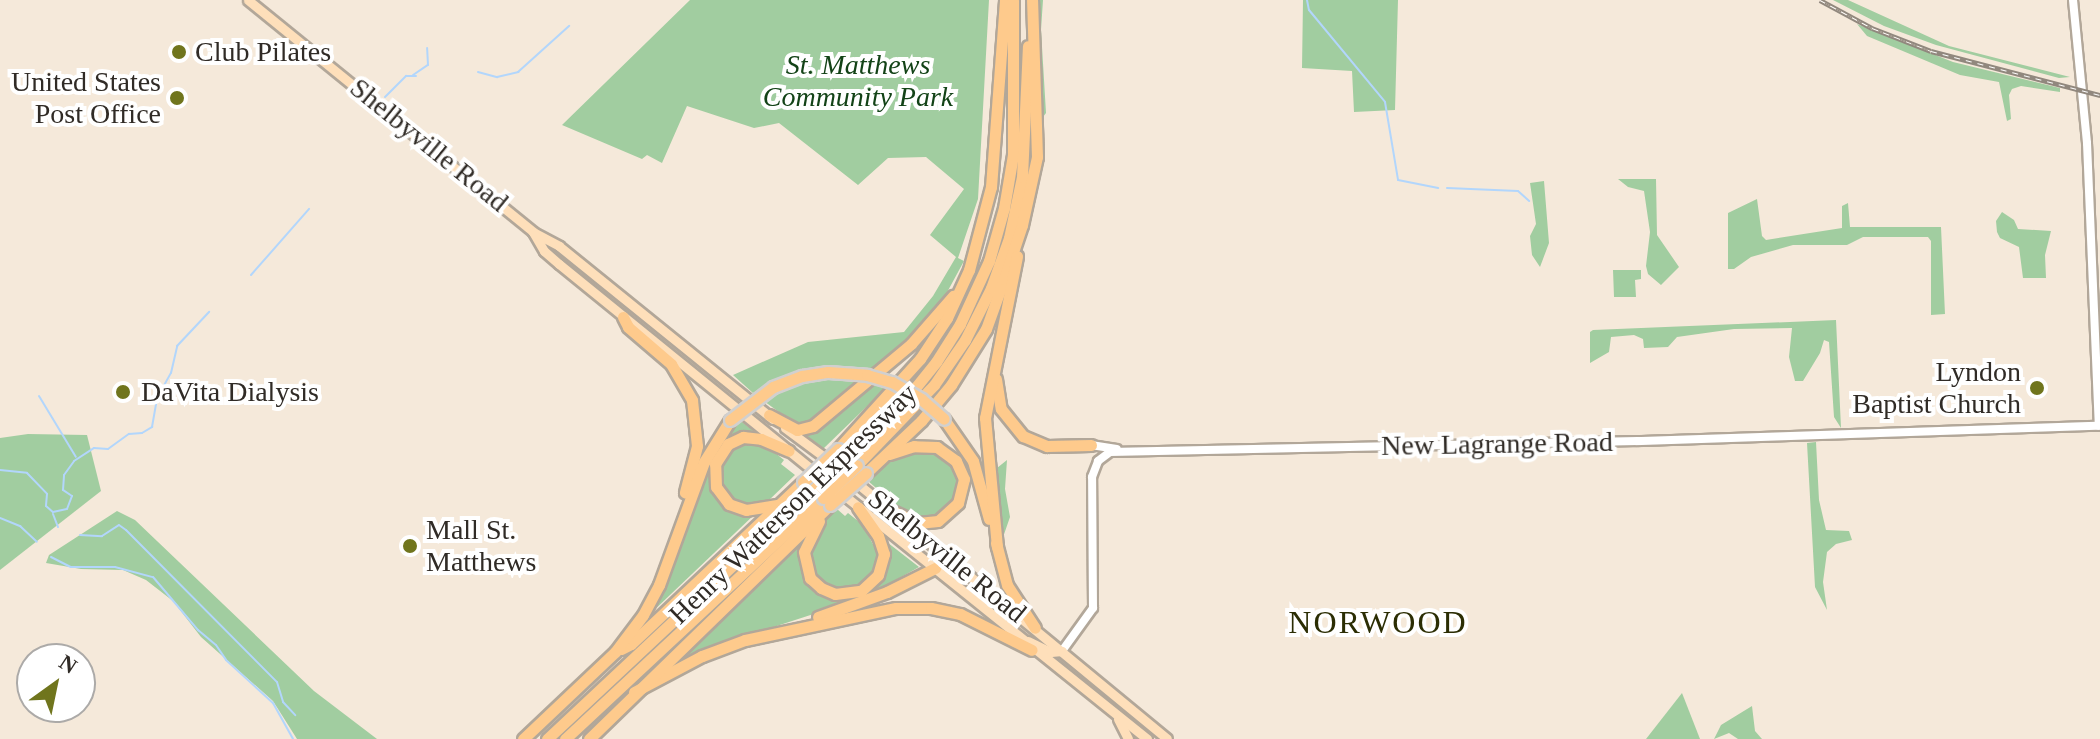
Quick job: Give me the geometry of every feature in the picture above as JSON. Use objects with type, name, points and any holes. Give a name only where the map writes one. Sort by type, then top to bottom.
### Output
[{"type":"highway","points":[[615,652],[631,644],[838,449],[913,369],[941,327],[964,283],[982,233],[991,187],[1005,0]]},
{"type":"highway","name":"Henry Watterson Expressway","points":[[857,465],[936,362],[967,311],[989,261],[1004,208],[1013,155],[1013,0]]},
{"type":"highway","points":[[884,455],[927,415],[968,360],[986,329],[1017,242],[1037,157],[1030,0]]},
{"type":"highway","name":"Henry Watterson Expressway","points":[[565,739],[822,501],[908,416],[943,372],[972,328],[998,270],[1013,222],[1024,161],[1030,0]]},
{"type":"highway","points":[[997,547],[985,418],[1017,258],[1017,242]]},
{"type":"highway","points":[[769,415],[797,430],[817,424],[911,344],[964,283]]},
{"type":"highway","points":[[623,317],[628,327],[676,370],[692,400],[696,421],[694,461],[662,576]]},
{"type":"highway","points":[[1001,342],[997,392],[1011,425],[1027,439],[1044,446],[1091,445]]},
{"type":"highway","points":[[523,739],[615,652],[651,601],[704,462],[730,420],[773,387],[802,376],[828,372],[857,373],[892,382],[921,399],[944,419],[973,461],[1007,585],[1035,628]]},
{"type":"highway","points":[[777,505],[746,510],[729,504],[715,482],[715,464],[728,444],[743,437],[761,439],[789,451]]},
{"type":"highway","points":[[589,739],[857,465],[914,446],[937,447],[956,461],[964,479],[958,503],[938,521],[918,523],[888,509]]},
{"type":"highway","points":[[822,501],[807,542],[806,568],[821,588],[845,595],[870,585],[883,559],[881,542],[858,507]]},
{"type":"highway","name":"Henry Watterson Expressway","points":[[547,739],[822,501]]},
{"type":"highway","points":[[800,626],[887,592],[935,568]]},
{"type":"highway","points":[[634,692],[719,649],[800,626],[896,608],[931,608],[973,618],[1032,650]]},
{"type":"main road","name":"Shelbyville Road","points":[[248,0],[533,232],[559,246],[888,509],[1167,739]]},
{"type":"main road","points":[[2073,0],[2087,152],[2099,426]]},
{"type":"main road","name":"Shelbyville Road","points":[[533,232],[544,251],[623,317],[1032,650],[1147,739]]},
{"type":"main road","name":"New Lagrange Road","points":[[1091,445],[1121,450],[1638,441],[2099,426]]},
{"type":"main road","points":[[1014,633],[1049,652],[1062,651],[1093,608],[1093,472],[1105,456],[1121,450]]},
{"type":"main road","points":[[1114,713],[1128,739]]},
{"type":"green space","name":"St. Matthews Community Park","points":[[690,0],[989,0],[978,199],[958,258],[964,261],[938,309],[914,337],[811,423],[797,425],[761,399],[776,381],[753,393],[733,375],[808,342],[904,332],[933,296],[956,257],[930,235],[964,189],[926,157],[888,158],[858,185],[779,123],[754,128],[687,106],[662,163],[647,155],[642,159],[562,125]]},
{"type":"green space","points":[[1038,0],[1043,0],[1041,30],[1046,113],[1043,117]]},
{"type":"green space","points":[[1303,0],[1398,0],[1395,110],[1354,112],[1352,71],[1302,68]]},
{"type":"green space","points":[[1833,0],[1848,0],[1949,46],[2070,77],[2059,78],[1936,45],[1884,26]]},
{"type":"green space","points":[[1857,24],[1953,62],[2060,88],[2060,92],[2021,86],[2012,89],[2009,95],[2011,119],[2007,121],[1999,82],[1960,75],[1867,36]]},
{"type":"green space","points":[[1618,179],[1656,179],[1657,235],[1679,267],[1661,285],[1648,274],[1646,266],[1650,232],[1644,191],[1628,187]]},
{"type":"green space","points":[[1544,181],[1549,243],[1540,267],[1532,255],[1530,236],[1536,224],[1530,183]]},
{"type":"green space","points":[[1757,199],[1762,236],[1766,240],[1842,228],[1842,206],[1848,203],[1850,227],[1941,227],[1945,314],[1931,315],[1931,241],[1928,237],[1863,237],[1847,245],[1793,245],[1751,257],[1734,269],[1728,269],[1728,213]]},
{"type":"green space","points":[[2002,212],[2014,220],[2018,229],[2051,231],[2045,255],[2046,278],[2023,278],[2019,247],[2000,238],[1997,232],[1996,221]]},
{"type":"green space","points":[[1613,270],[1641,270],[1641,279],[1635,280],[1636,297],[1614,297]]},
{"type":"green space","points":[[1836,320],[1841,428],[1834,417],[1829,342],[1824,340],[1803,381],[1795,381],[1789,357],[1792,328],[1734,329],[1677,337],[1668,347],[1644,348],[1643,339],[1634,335],[1611,337],[1609,352],[1590,363],[1590,332],[1593,330]]},
{"type":"green space","points":[[873,380],[889,385],[823,449],[804,434]]},
{"type":"green space","points":[[737,418],[760,436],[751,434],[711,464],[710,480],[715,493],[756,513],[649,615],[664,587],[710,457]]},
{"type":"green space","points":[[28,434],[87,435],[101,491],[0,570],[0,438]]},
{"type":"green space","points":[[741,441],[764,444],[784,460],[781,464],[795,475],[767,502],[751,506],[730,500],[717,480],[722,455]]},
{"type":"green space","points":[[1816,442],[1819,500],[1826,530],[1849,531],[1852,540],[1836,544],[1827,552],[1823,582],[1827,610],[1815,587],[1807,443]]},
{"type":"green space","points":[[925,448],[948,457],[959,476],[958,494],[942,514],[920,519],[905,513],[868,481],[892,458]]},
{"type":"green space","points":[[1007,460],[1005,489],[1010,517],[1000,546],[992,472]]},
{"type":"green space","points":[[837,509],[863,525],[878,554],[874,572],[859,587],[833,590],[818,582],[809,567],[807,555],[821,524]]},
{"type":"green space","points":[[117,511],[135,520],[314,691],[377,739],[297,739],[273,701],[201,637],[173,601],[146,580],[123,570],[81,569],[46,563],[49,555]]},
{"type":"green space","points":[[807,533],[801,553],[802,568],[808,579],[827,595],[871,587],[883,539],[919,567],[866,597],[724,643],[670,667]]},
{"type":"green space","points":[[1682,693],[1700,739],[1646,739]]},
{"type":"green space","points":[[1752,706],[1755,731],[1762,739],[1738,739],[1729,733],[1714,739],[1721,725]]},
{"type":"waterway","points":[[1307,0],[1309,10],[1385,102],[1398,180],[1438,188]]},
{"type":"waterway","points":[[478,72],[497,77],[518,72],[569,26]]},
{"type":"waterway","points":[[413,75],[428,65],[427,48]]},
{"type":"waterway","points":[[385,97],[406,76],[416,76]]},
{"type":"waterway","points":[[1447,188],[1518,191],[1529,201]]},
{"type":"waterway","points":[[251,275],[309,209]]},
{"type":"waterway","points":[[0,470],[27,473],[47,494],[46,506],[53,512],[67,509],[72,496],[63,490],[64,475],[74,461],[94,448],[108,449],[129,434],[142,433],[152,427],[157,398],[171,373],[177,346],[209,312]]},
{"type":"waterway","points":[[39,396],[76,457]]},
{"type":"waterway","points":[[53,514],[58,527]]},
{"type":"waterway","points":[[0,518],[20,526],[37,542]]},
{"type":"waterway","points":[[80,535],[102,536],[119,525],[126,530],[277,682],[283,702],[295,715]]},
{"type":"waterway","points":[[51,557],[71,567],[115,567],[153,577],[226,660],[273,703],[293,739]]},
{"type":"railway","points":[[1820,0],[1872,28],[1931,51],[2100,95]]},
{"type":"place","name":"Club Pilates","points":[[179,52]]},
{"type":"place","name":"United States Post Office","points":[[177,98]]},
{"type":"place","name":"Lyndon Baptist Church","points":[[2037,388]]},
{"type":"place","name":"DaVita Dialysis","points":[[123,392]]},
{"type":"place","name":"Mall St. Matthews","points":[[410,546]]},
{"type":"district","name":"NORWOOD","points":[[1378,622]]}]
